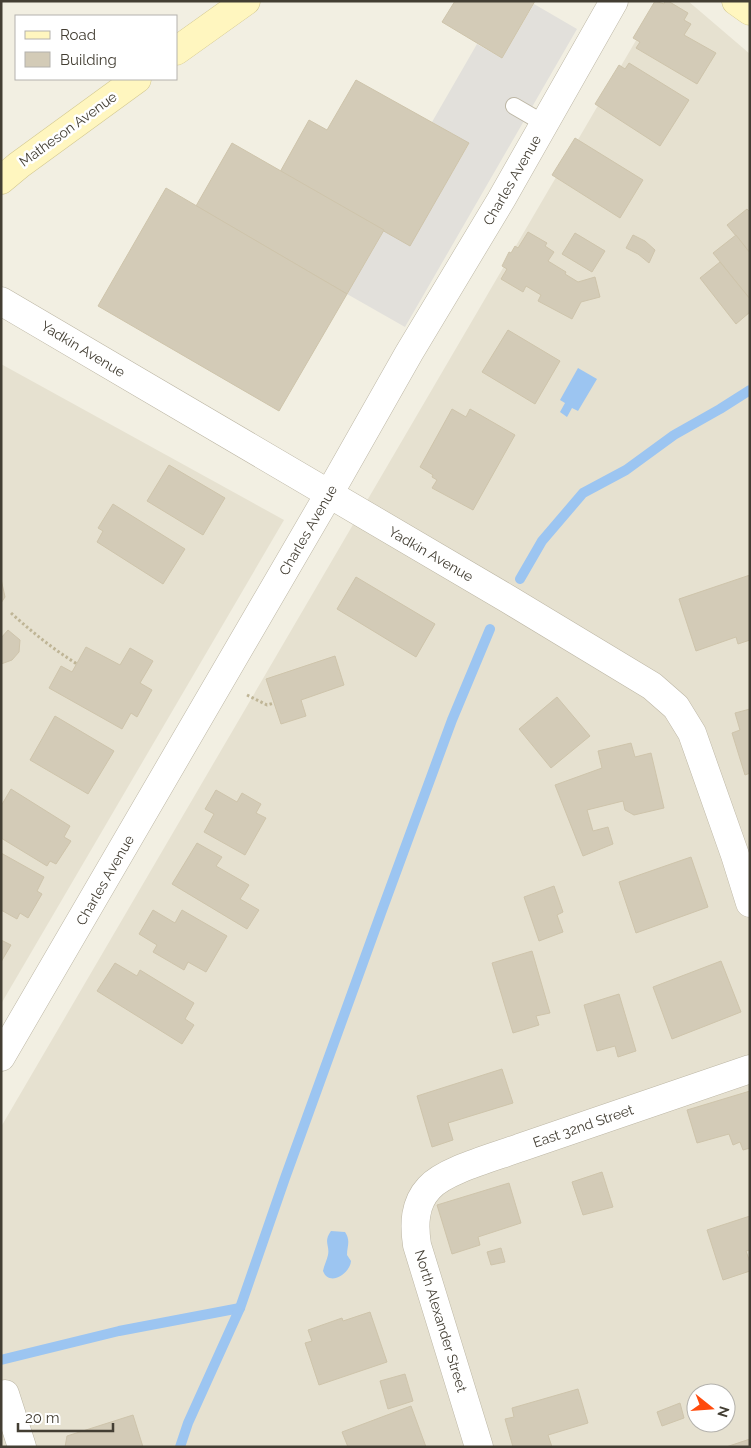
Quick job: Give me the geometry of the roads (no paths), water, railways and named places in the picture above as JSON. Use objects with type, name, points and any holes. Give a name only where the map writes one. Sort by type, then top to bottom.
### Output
[{"type":"street","points":[[178,49],[246,1]]},
{"type":"street","name":"Charles Avenue","points":[[3,1050],[545,124],[614,1]]},
{"type":"street","points":[[736,1],[750,11]]},
{"type":"street","name":"Matheson Avenue","points":[[1,180],[19,164],[135,80]]},
{"type":"street","name":"Yadkin Avenue","points":[[1,301],[652,686],[676,706],[692,733],[750,903]]},
{"type":"street","name":"East 32nd Street","points":[[423,1196],[430,1186],[447,1175],[511,1151],[750,1069]]},
{"type":"street","name":"North Alexander Street","points":[[423,1196],[418,1206],[414,1228],[417,1245],[479,1447]]},
{"type":"street","points":[[6,1394],[22,1447]]},
{"type":"lane","points":[[514,106],[545,124]]},
{"type":"water","points":[[578,368],[597,379],[578,411],[572,408],[567,417],[560,412],[565,403],[560,400]]},
{"type":"water","points":[[331,1231],[345,1232],[347,1235],[347,1255],[351,1261],[350,1266],[343,1274],[334,1278],[326,1276],[323,1271],[328,1255],[327,1238]]},
{"type":"waterway","points":[[520,579],[542,541],[583,493],[626,470],[674,435],[750,390]]},
{"type":"waterway","points":[[180,1447],[188,1423],[240,1308],[285,1178],[452,720],[490,629]]},
{"type":"waterway","points":[[1,1360],[119,1331],[240,1308]]}]
